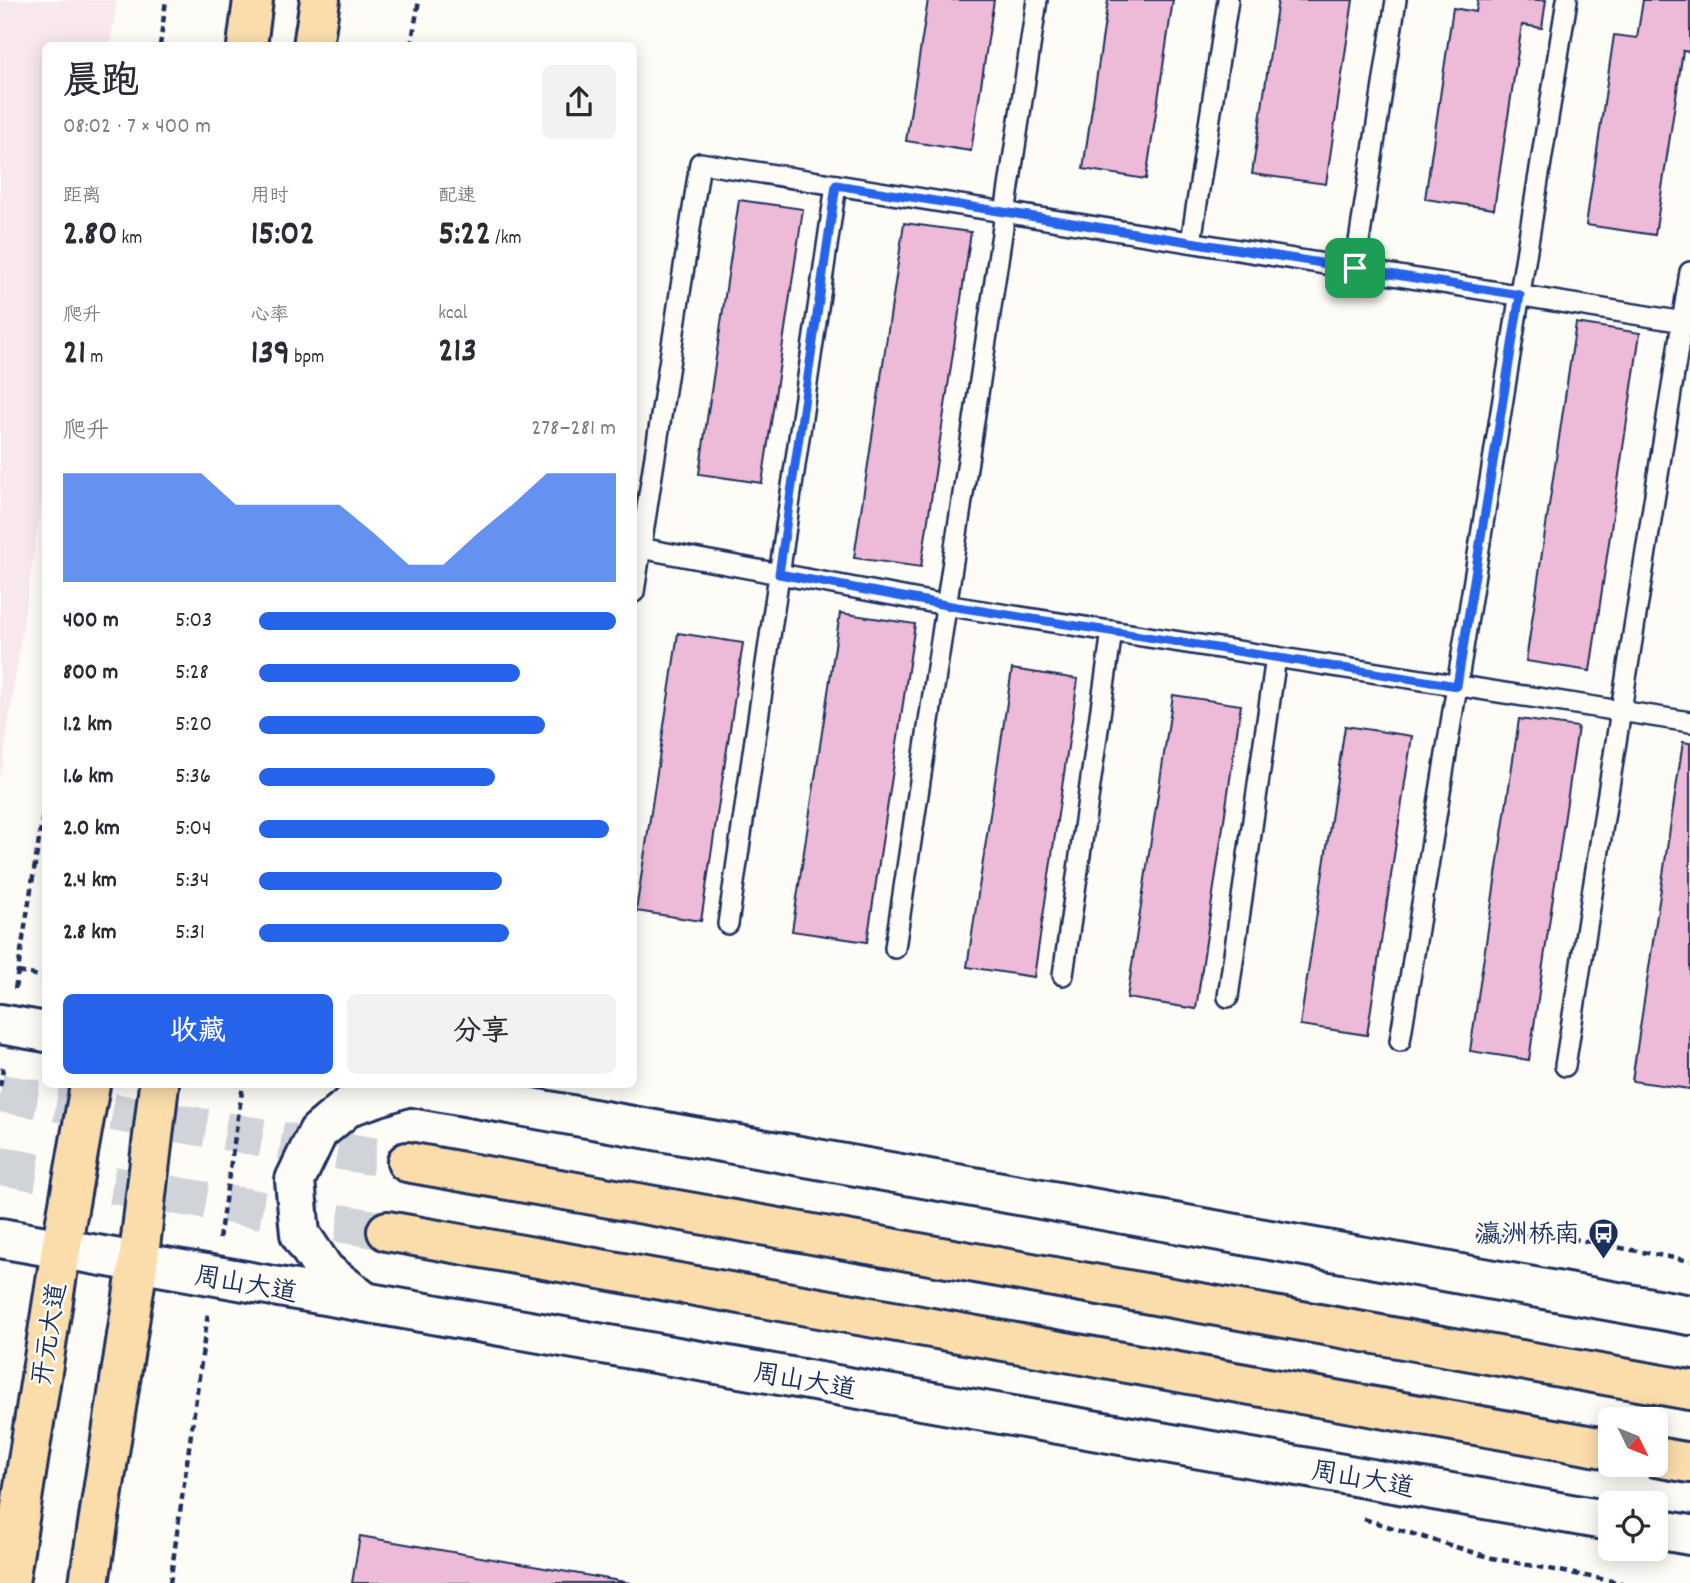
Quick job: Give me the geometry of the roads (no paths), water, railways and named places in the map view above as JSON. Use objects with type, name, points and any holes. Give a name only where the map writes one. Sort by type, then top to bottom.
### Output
[{"type":"main road","points":[[248,42],[254,0]]},
{"type":"main road","points":[[314,42],[320,0]]},
{"type":"main road","name":"开元大道","points":[[9,1583],[61,1249],[89,1088]]},
{"type":"main road","points":[[89,1583],[138,1264],[159,1088]]},
{"type":"main road","points":[[368,1304],[325,1270],[300,1234],[295,1180],[318,1132],[349,1106],[400,1088]]},
{"type":"main road","points":[[417,1088],[1690,1315]]},
{"type":"main road","points":[[407,1162],[1690,1390]]},
{"type":"main road","points":[[387,1231],[1598,1447]]},
{"type":"main road","name":"周山大道","points":[[0,1238],[1598,1519]]},
{"type":"main road","points":[[1668,1459],[1690,1463]]},
{"type":"main road","points":[[1668,1531],[1690,1535]]},
{"type":"lane","points":[[895,948],[1037,0]]},
{"type":"lane","points":[[1191,242],[1228,0]]},
{"type":"lane","points":[[1355,268],[1396,0]]},
{"type":"lane","points":[[1400,1041],[1567,0]]},
{"type":"lane","points":[[637,570],[699,163],[1686,322]]},
{"type":"lane","points":[[728,924],[836,185]]},
{"type":"lane","points":[[1565,1066],[1686,322],[1690,271]]},
{"type":"lane","points":[[640,548],[947,605],[1690,722]]},
{"type":"lane","points":[[1063,975],[1112,631]]},
{"type":"lane","points":[[1228,997],[1276,657]]},
{"type":"tunnel","points":[[0,1093],[407,1162]]},
{"type":"tunnel","points":[[0,1166],[387,1231]]},
{"type":"place","name":"瀛洲桥南","points":[[1603,1260]]}]
